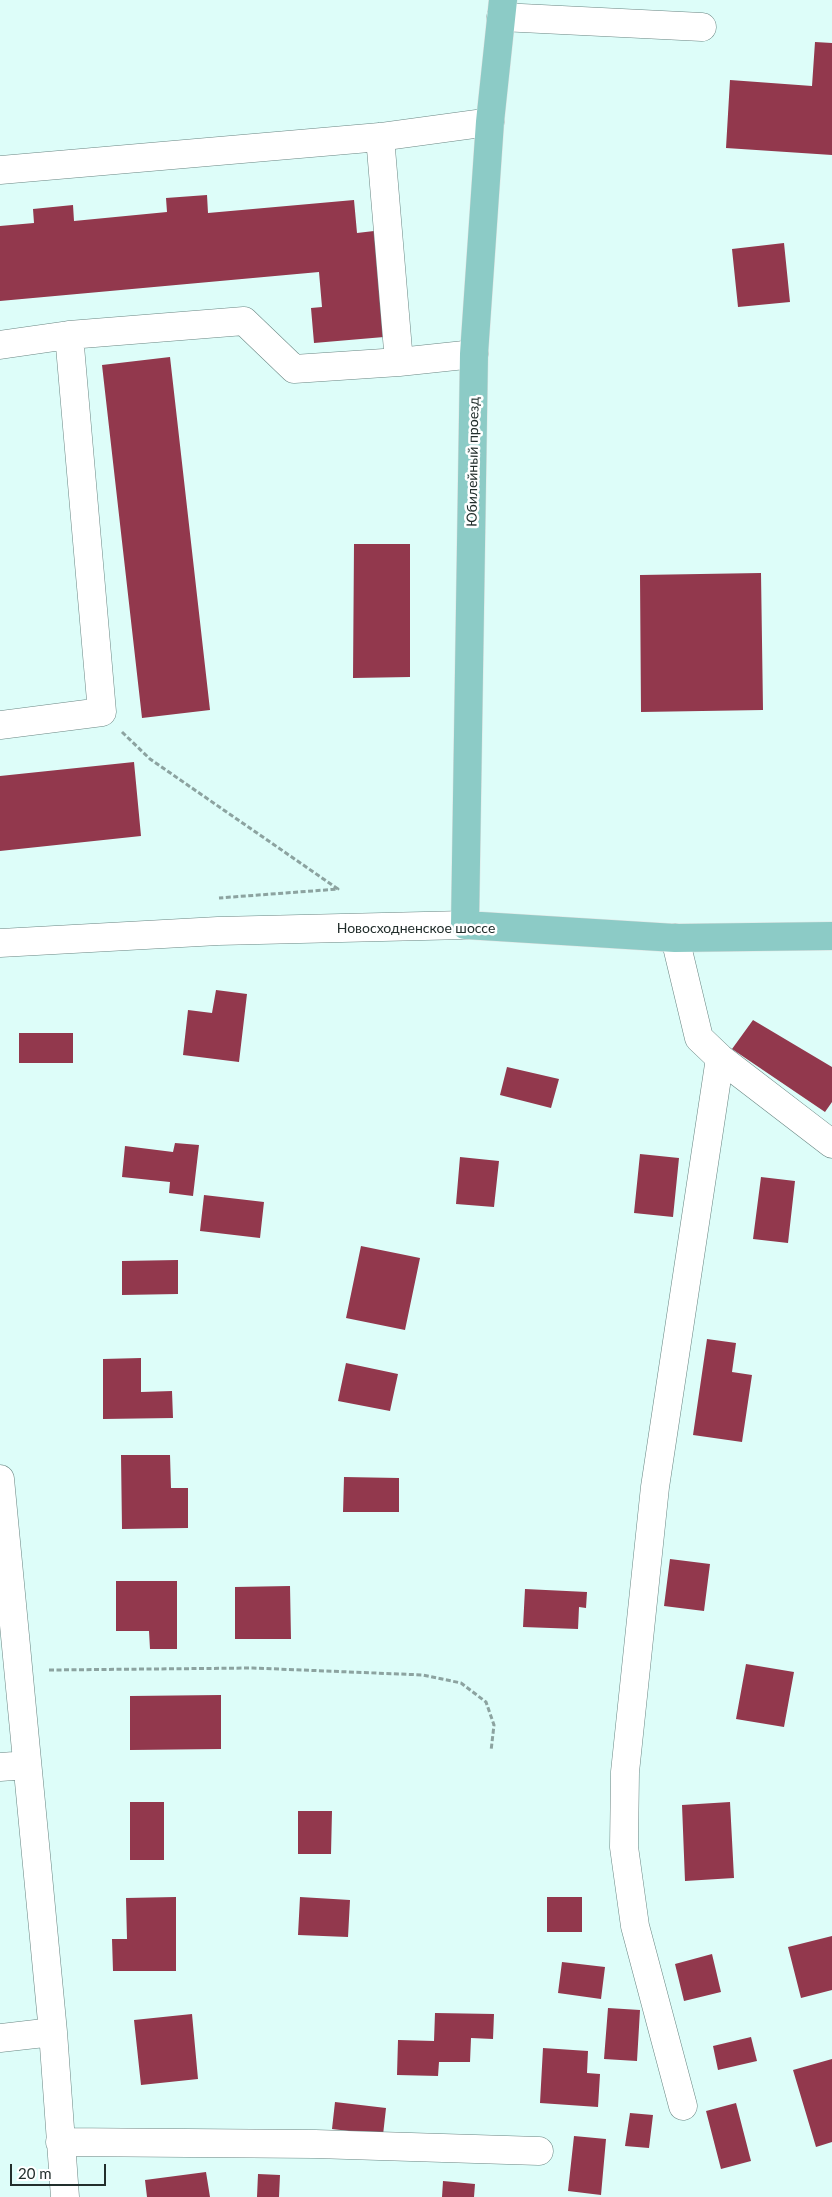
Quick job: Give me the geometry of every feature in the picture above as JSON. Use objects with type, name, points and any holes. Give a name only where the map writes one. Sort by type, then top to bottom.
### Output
[{"type":"main road","name":"Юбилейный проезд","points":[[465,925],[474,354],[490,122],[502,9]]},
{"type":"main road","name":"Новосходненское шоссе","points":[[465,925],[675,938],[832,936]]},
{"type":"street","points":[[502,9],[702,27]]},
{"type":"street","points":[[0,170],[380,137],[490,122]]},
{"type":"street","points":[[380,137],[399,362]]},
{"type":"street","points":[[0,345],[69,335],[244,321],[294,369],[399,362],[474,354]]},
{"type":"street","points":[[0,725],[102,712],[69,335]]},
{"type":"street","name":"Новосходненское шоссе","points":[[0,943],[218,931],[465,925]]},
{"type":"street","points":[[675,938],[699,1038],[720,1058],[832,1144]]},
{"type":"street","points":[[683,2106],[636,1926],[624,1847],[625,1772],[655,1487],[720,1058]]},
{"type":"street","points":[[0,1479],[53,2032],[65,2197]]},
{"type":"street","points":[[0,1767],[27,1764]]},
{"type":"street","points":[[0,2038],[53,2032]]},
{"type":"street","points":[[60,2142],[315,2144],[539,2151]]},
{"type":"path","points":[[102,712],[150,759],[338,888],[209,899]]},
{"type":"path","points":[[18,1670],[252,1668],[424,1675],[461,1683],[486,1702],[494,1725],[491,1752]]},
{"type":"building","points":[[815,42],[832,43],[832,155],[726,148],[730,80],[812,86]]},
{"type":"building","points":[[207,195],[208,213],[354,200],[357,233],[374,231],[384,337],[314,343],[311,308],[322,307],[319,272],[0,301],[0,226],[34,223],[33,209],[73,205],[74,221],[167,212],[166,198]]},
{"type":"building","points":[[784,243],[790,302],[738,307],[732,249]]},
{"type":"building","points":[[170,357],[210,710],[142,718],[102,365]]},
{"type":"building","points":[[354,544],[410,544],[410,677],[353,678]]},
{"type":"building","points":[[761,573],[763,710],[641,712],[640,575]]},
{"type":"building","points":[[134,762],[141,836],[0,851],[0,776]]},
{"type":"building","points":[[216,990],[247,994],[239,1062],[183,1055],[188,1010],[212,1013]]},
{"type":"building","points":[[753,1020],[832,1067],[832,1102],[825,1112],[732,1049]]},
{"type":"building","points":[[19,1033],[73,1033],[73,1063],[19,1063]]},
{"type":"building","points":[[507,1067],[559,1079],[551,1108],[500,1095]]},
{"type":"building","points":[[175,1143],[199,1145],[193,1196],[169,1193],[170,1182],[122,1177],[125,1146],[173,1152]]},
{"type":"building","points":[[640,1154],[679,1158],[673,1217],[634,1213]]},
{"type":"building","points":[[460,1157],[499,1161],[494,1207],[456,1204]]},
{"type":"building","points":[[761,1177],[795,1181],[788,1243],[753,1239]]},
{"type":"building","points":[[204,1195],[264,1202],[260,1238],[200,1231]]},
{"type":"building","points":[[361,1246],[420,1258],[405,1330],[346,1318]]},
{"type":"building","points":[[178,1260],[178,1294],[122,1295],[122,1261]]},
{"type":"building","points":[[707,1339],[736,1343],[732,1372],[752,1375],[742,1442],[693,1435]]},
{"type":"building","points":[[141,1358],[141,1392],[172,1391],[173,1418],[103,1419],[103,1359]]},
{"type":"building","points":[[346,1363],[398,1374],[390,1411],[338,1401]]},
{"type":"building","points":[[121,1455],[170,1455],[171,1488],[188,1488],[188,1528],[122,1529]]},
{"type":"building","points":[[344,1477],[399,1478],[399,1512],[343,1512]]},
{"type":"building","points":[[670,1559],[710,1564],[704,1611],[664,1606]]},
{"type":"building","points":[[116,1581],[177,1581],[177,1649],[150,1649],[149,1631],[116,1631]]},
{"type":"building","points":[[290,1586],[291,1639],[235,1639],[235,1587]]},
{"type":"building","points":[[525,1589],[587,1592],[586,1608],[579,1607],[578,1629],[523,1627]]},
{"type":"building","points":[[746,1664],[794,1672],[784,1727],[736,1719]]},
{"type":"building","points":[[221,1695],[221,1749],[130,1750],[130,1696]]},
{"type":"building","points":[[130,1802],[164,1802],[164,1860],[130,1860]]},
{"type":"building","points":[[730,1802],[734,1878],[685,1881],[682,1805]]},
{"type":"building","points":[[298,1811],[332,1811],[331,1854],[298,1854]]},
{"type":"building","points":[[176,1897],[176,1971],[113,1971],[112,1939],[127,1939],[126,1898]]},
{"type":"building","points":[[300,1897],[350,1900],[348,1937],[298,1935]]},
{"type":"building","points":[[547,1897],[582,1897],[582,1932],[547,1932]]},
{"type":"building","points":[[832,1936],[832,1990],[801,1998],[788,1947]]},
{"type":"building","points":[[712,1954],[721,1992],[684,2001],[675,1964]]},
{"type":"building","points":[[562,1962],[605,1967],[601,1999],[558,1993]]},
{"type":"building","points":[[608,2008],[640,2010],[637,2061],[604,2059]]},
{"type":"building","points":[[435,2013],[494,2014],[493,2039],[471,2038],[470,2062],[439,2062],[438,2076],[397,2075],[398,2040],[434,2041]]},
{"type":"building","points":[[192,2014],[198,2079],[141,2085],[134,2020]]},
{"type":"building","points":[[751,2037],[757,2061],[718,2070],[713,2046]]},
{"type":"building","points":[[543,2048],[588,2051],[587,2073],[600,2074],[598,2107],[540,2103]]},
{"type":"building","points":[[832,2059],[832,2142],[816,2147],[793,2070]]},
{"type":"building","points":[[335,2102],[386,2108],[383,2135],[332,2129]]},
{"type":"building","points":[[736,2103],[751,2161],[721,2169],[706,2111]]},
{"type":"building","points":[[630,2113],[653,2115],[649,2148],[625,2146]]},
{"type":"building","points":[[574,2136],[606,2139],[601,2195],[568,2191]]},
{"type":"building","points":[[206,2172],[210,2197],[147,2197],[145,2180]]},
{"type":"building","points":[[258,2174],[280,2175],[279,2197],[257,2197]]},
{"type":"building","points":[[443,2181],[475,2184],[474,2197],[442,2197]]}]
